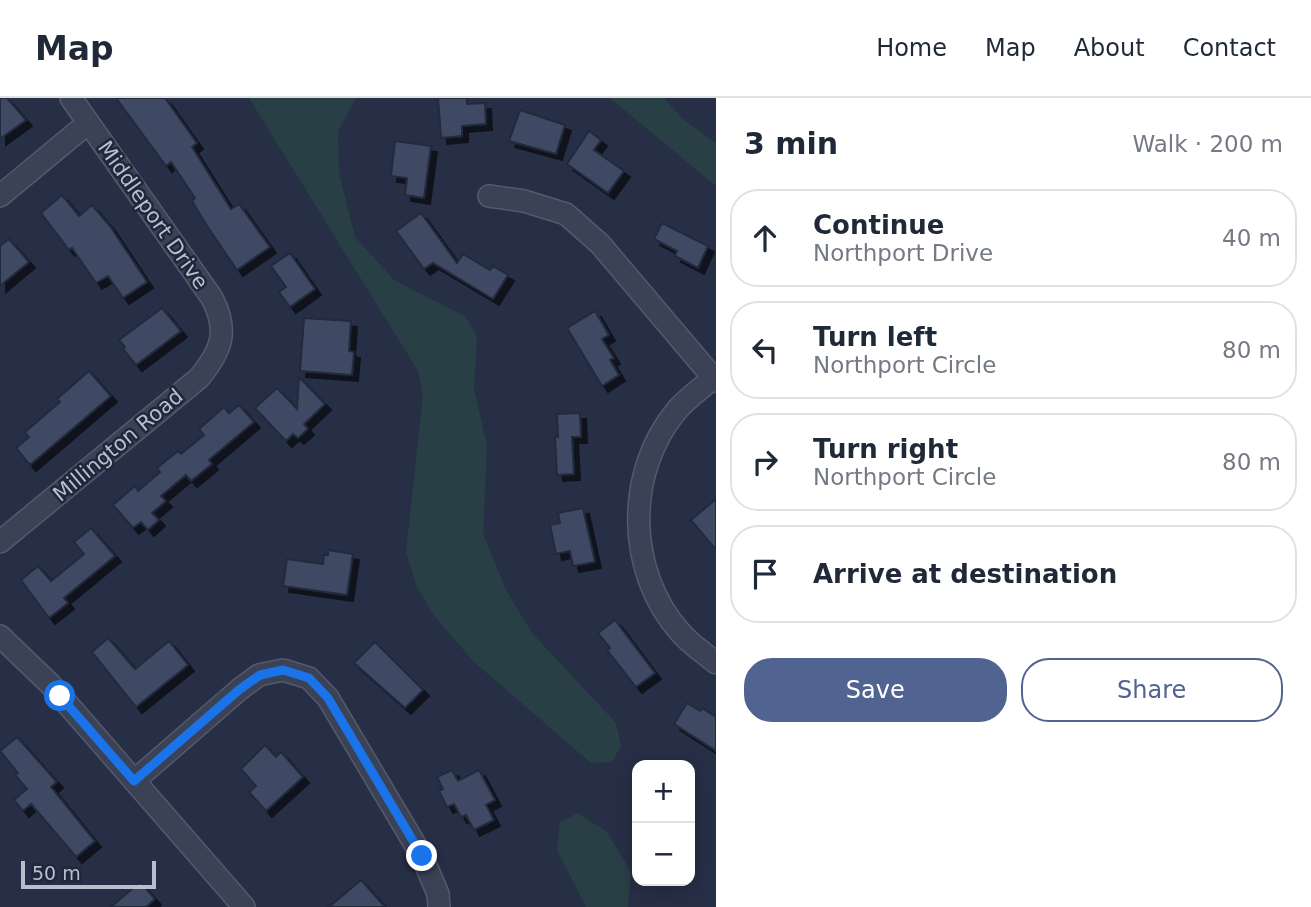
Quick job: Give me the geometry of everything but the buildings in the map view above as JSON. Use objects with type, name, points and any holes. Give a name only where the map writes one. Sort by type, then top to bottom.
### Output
[{"type":"street","name":"Middleport Drive","points":[[71,98],[212,298],[221,316],[222,337]]},
{"type":"street","points":[[0,196],[88,123]]},
{"type":"street","points":[[489,196],[524,201],[566,214],[600,244],[715,379],[677,410],[652,450],[639,497],[639,545],[653,591],[680,632],[716,663]]},
{"type":"street","name":"Millington Road","points":[[0,542],[199,378],[214,359],[222,337]]},
{"type":"street","points":[[0,636],[50,684],[244,907]]},
{"type":"street","points":[[134,781],[240,689],[260,675],[283,670],[309,678],[328,698],[422,856],[438,894],[439,907]]},
{"type":"shaded area","points":[[249,98],[356,98],[338,131],[339,172],[355,237],[394,280],[466,317],[477,337],[474,390],[487,445],[483,534],[506,590],[532,633],[616,723],[621,746],[612,762],[591,763],[474,662],[435,617],[417,587],[406,552],[423,395],[418,371]]},
{"type":"shaded area","points":[[610,98],[664,98],[683,119],[716,143],[716,186]]},
{"type":"shaded area","points":[[578,813],[607,832],[631,872],[628,907],[586,907],[557,850],[560,822]]},
{"type":"route","points":[[60,696],[134,781],[240,689],[260,675],[283,670],[309,678],[328,698],[422,856]]}]
